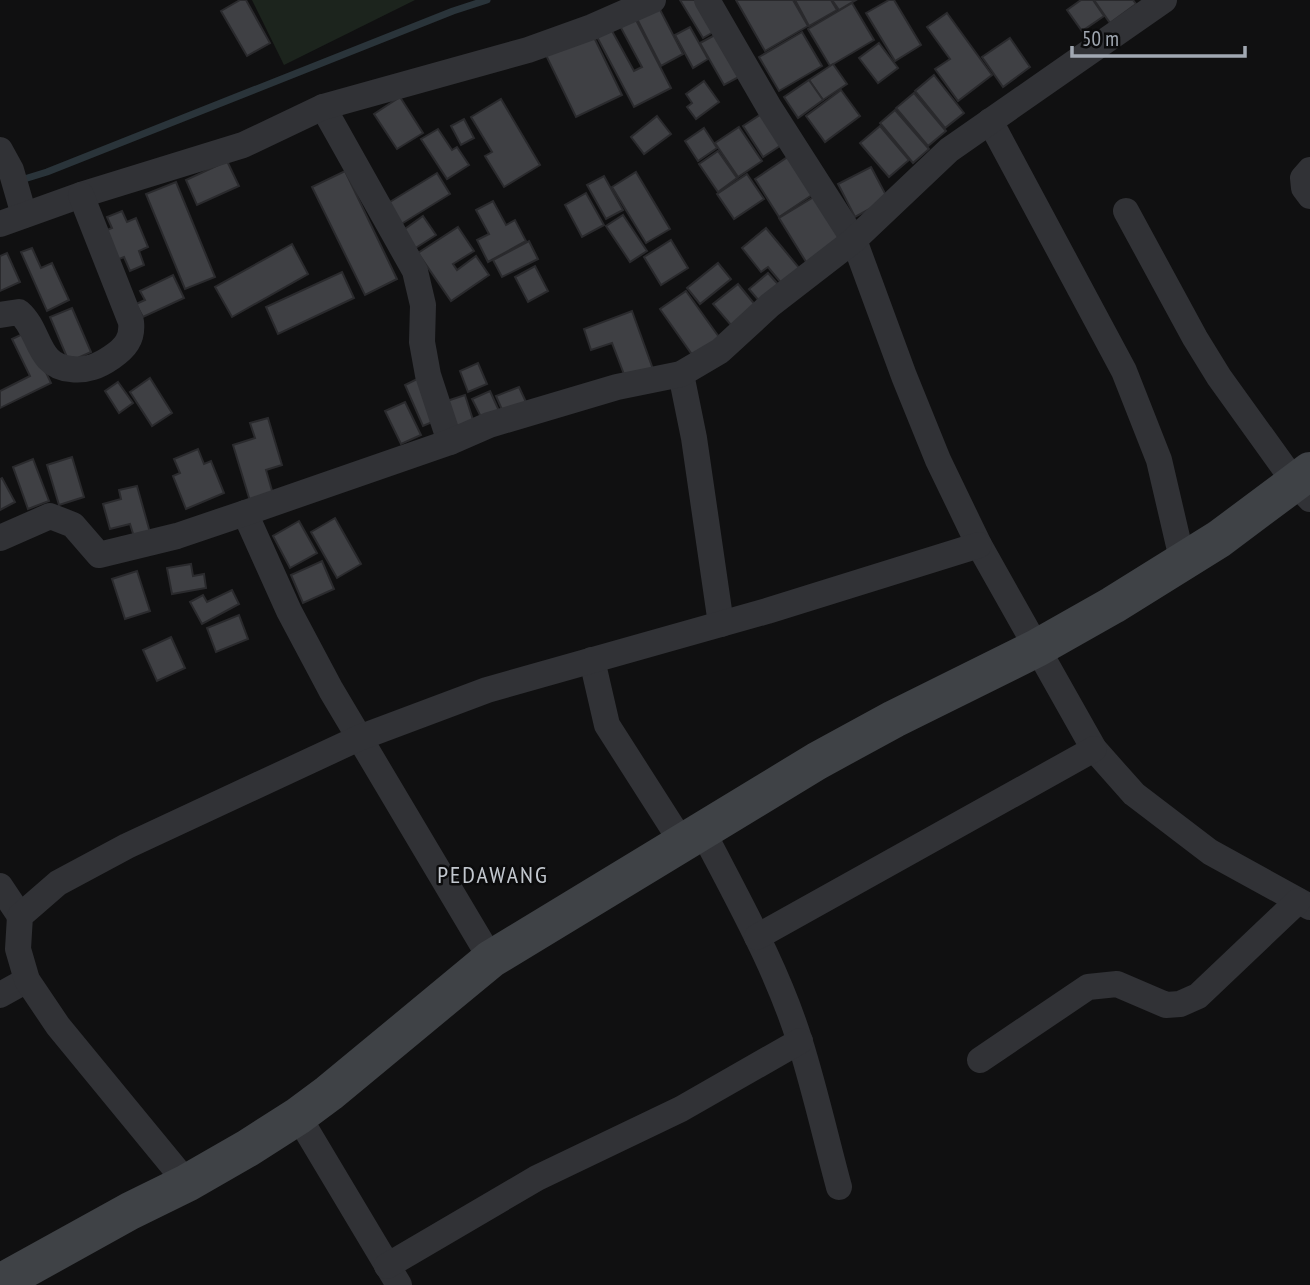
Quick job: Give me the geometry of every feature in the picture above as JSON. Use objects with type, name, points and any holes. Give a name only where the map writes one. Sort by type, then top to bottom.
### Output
[{"type":"street","points":[[5,160],[14,213],[243,145],[323,107],[528,50],[592,27],[653,0]]},
{"type":"street","points":[[707,0],[769,107],[854,240],[909,388],[979,545],[1094,749],[1134,794],[1210,852],[1304,904],[1198,996],[1180,1004],[1166,1005],[1117,984],[1088,987],[980,1060]]},
{"type":"street","points":[[0,538],[50,516],[73,525],[99,555],[177,536],[246,513],[450,442],[489,425],[617,387],[681,374],[720,351],[770,305],[854,240],[949,150],[1164,0]]},
{"type":"street","points":[[323,107],[415,271],[423,305],[422,342],[428,375],[450,442]]},
{"type":"street","points":[[990,121],[1124,372],[1159,460],[1183,563]]},
{"type":"street","points":[[1310,170],[1303,178],[1304,188],[1310,196]]},
{"type":"street","points":[[0,315],[19,312],[28,323],[46,358],[65,369],[82,370],[102,364],[120,352],[131,339],[131,322],[81,195]]},
{"type":"street","points":[[0,1283],[248,1149],[298,1116],[491,959],[817,761],[894,719],[1037,648],[1183,563],[1305,485],[1219,377],[1126,211]]},
{"type":"street","points":[[681,374],[694,438],[721,624]]},
{"type":"street","points":[[246,513],[289,611],[359,738],[491,959]]},
{"type":"street","points":[[20,916],[58,883],[127,846],[359,738],[487,690],[721,624],[979,545]]},
{"type":"street","points":[[592,660],[607,725],[693,838],[757,936],[800,1041],[839,1188]]},
{"type":"street","points":[[757,936],[1094,749]]},
{"type":"street","points":[[0,886],[20,916],[18,948],[27,980],[58,1026],[187,1183]]},
{"type":"street","points":[[0,995],[27,980]]},
{"type":"street","points":[[298,1116],[393,1276],[537,1178],[681,1109],[800,1041]]},
{"type":"shaded area","points":[[252,0],[415,0],[284,65]]},
{"type":"building","points":[[240,0],[246,0],[270,43],[247,56],[221,11]]},
{"type":"building","points":[[655,0],[683,54],[661,66],[633,11]]},
{"type":"building","points":[[680,0],[706,0],[722,27],[703,38]]},
{"type":"building","points":[[736,0],[793,0],[808,26],[765,51]]},
{"type":"building","points":[[795,0],[831,0],[837,10],[809,26]]},
{"type":"building","points":[[832,0],[856,0],[839,10]]},
{"type":"building","points":[[889,0],[894,0],[921,45],[895,61],[866,13]]},
{"type":"building","points":[[1081,0],[1093,0],[1104,16],[1082,31],[1067,10]]},
{"type":"building","points":[[1094,0],[1133,0],[1136,4],[1110,23]]},
{"type":"building","points":[[852,3],[874,40],[830,66],[808,29]]},
{"type":"building","points":[[947,13],[992,75],[958,101],[935,69],[950,59],[927,27]]},
{"type":"building","points":[[635,18],[671,88],[634,107],[597,37],[611,29],[634,71],[642,67],[620,26]]},
{"type":"building","points":[[690,27],[708,59],[693,68],[675,35]]},
{"type":"building","points":[[590,29],[622,95],[576,117],[544,51]]},
{"type":"building","points":[[724,30],[748,72],[724,85],[700,43]]},
{"type":"building","points":[[802,32],[822,66],[779,91],[759,57]]},
{"type":"building","points":[[1010,38],[1030,67],[1003,87],[982,57]]},
{"type":"building","points":[[879,43],[898,68],[878,83],[859,58]]},
{"type":"building","points":[[833,64],[847,84],[823,100],[809,80]]},
{"type":"building","points":[[934,75],[964,113],[945,128],[915,91]]},
{"type":"building","points":[[809,80],[823,100],[798,118],[784,97]]},
{"type":"building","points":[[704,81],[719,102],[696,119],[687,107],[692,103],[686,94]]},
{"type":"building","points":[[841,90],[860,116],[825,142],[806,116]]},
{"type":"building","points":[[914,93],[946,131],[928,146],[896,108]]},
{"type":"building","points":[[400,97],[423,133],[397,149],[374,114]]},
{"type":"building","points":[[501,99],[540,165],[504,187],[485,156],[492,152],[471,117]]},
{"type":"building","points":[[769,109],[789,140],[763,157],[743,126]]},
{"type":"building","points":[[895,110],[929,149],[913,163],[880,123]]},
{"type":"building","points":[[657,116],[671,134],[644,154],[631,137]]},
{"type":"building","points":[[464,119],[474,138],[461,145],[451,126]]},
{"type":"building","points":[[880,126],[909,160],[889,177],[860,143]]},
{"type":"building","points":[[739,127],[762,161],[738,177],[715,143]]},
{"type":"building","points":[[704,128],[717,148],[698,161],[685,141]]},
{"type":"building","points":[[438,129],[452,150],[457,147],[469,165],[447,179],[421,139]]},
{"type":"building","points":[[718,151],[737,178],[718,192],[699,164]]},
{"type":"building","points":[[795,152],[821,189],[779,217],[755,179]]},
{"type":"building","points":[[227,161],[239,186],[197,205],[186,180]]},
{"type":"building","points":[[871,167],[888,199],[855,217],[838,184]]},
{"type":"building","points":[[345,171],[397,279],[365,295],[312,187]]},
{"type":"building","points":[[636,172],[670,229],[646,243],[612,187]]},
{"type":"building","points":[[437,173],[450,194],[398,226],[385,205]]},
{"type":"building","points":[[747,174],[764,199],[734,219],[717,194]]},
{"type":"building","points":[[604,176],[623,210],[606,219],[587,185]]},
{"type":"building","points":[[176,182],[215,277],[185,289],[146,194]]},
{"type":"building","points":[[822,192],[850,239],[808,265],[779,218]]},
{"type":"building","points":[[586,193],[604,225],[582,237],[565,205]]},
{"type":"building","points":[[493,201],[506,225],[515,220],[526,241],[488,262],[477,240],[489,234],[476,210]]},
{"type":"building","points":[[122,211],[127,222],[136,218],[148,247],[139,251],[144,265],[130,271],[124,257],[114,261],[102,232],[112,228],[107,217]]},
{"type":"building","points":[[623,215],[647,251],[630,262],[606,226]]},
{"type":"building","points":[[423,216],[436,235],[414,249],[402,231]]},
{"type":"building","points":[[458,227],[474,251],[453,264],[457,270],[476,256],[489,275],[451,301],[418,253]]},
{"type":"building","points":[[766,228],[805,275],[787,290],[768,267],[761,272],[742,248]]},
{"type":"building","points":[[671,240],[688,268],[661,285],[644,257]]},
{"type":"building","points":[[529,241],[538,259],[502,277],[493,260]]},
{"type":"building","points":[[292,244],[308,274],[232,317],[215,287]]},
{"type":"building","points":[[32,248],[41,268],[52,263],[69,300],[47,311],[21,252]]},
{"type":"building","points":[[7,253],[20,282],[0,291],[0,256]]},
{"type":"building","points":[[718,263],[731,279],[700,304],[687,288]]},
{"type":"building","points":[[535,266],[548,291],[528,302],[515,277]]},
{"type":"building","points":[[342,272],[354,298],[278,334],[266,307]]},
{"type":"building","points":[[768,273],[784,291],[765,308],[749,289]]},
{"type":"building","points":[[173,275],[184,298],[143,317],[136,304],[145,300],[140,291]]},
{"type":"building","points":[[738,284],[761,312],[737,332],[713,304]]},
{"type":"building","points":[[686,291],[724,344],[698,363],[660,309]]},
{"type":"building","points":[[72,308],[91,352],[69,362],[50,317]]},
{"type":"building","points":[[632,311],[654,372],[627,382],[612,343],[591,350],[584,329]]},
{"type":"building","points":[[27,332],[51,383],[0,408],[0,391],[30,376],[12,339]]},
{"type":"building","points":[[478,363],[487,384],[468,392],[460,371]]},
{"type":"building","points":[[150,378],[172,413],[152,426],[130,392]]},
{"type":"building","points":[[419,378],[437,420],[423,426],[405,385]]},
{"type":"building","points":[[118,382],[133,403],[119,413],[105,391]]},
{"type":"building","points":[[519,387],[526,402],[503,412],[496,396]]},
{"type":"building","points":[[490,391],[500,413],[483,421],[472,399]]},
{"type":"building","points":[[465,395],[474,423],[456,429],[447,401]]},
{"type":"building","points":[[405,402],[421,435],[401,444],[385,411]]},
{"type":"building","points":[[268,418],[282,465],[266,470],[273,494],[250,501],[233,445],[255,438],[250,423]]},
{"type":"building","points":[[198,449],[204,464],[211,461],[224,493],[186,509],[173,476],[180,473],[174,459]]},
{"type":"building","points":[[72,457],[84,497],[59,505],[47,465]]},
{"type":"building","points":[[33,459],[49,501],[28,509],[13,467]]},
{"type":"building","points":[[2,478],[15,502],[0,510],[0,479]]},
{"type":"building","points":[[137,486],[151,536],[135,540],[130,524],[110,529],[103,504],[121,499],[119,490]]},
{"type":"building","points":[[335,518],[361,564],[337,578],[311,532]]},
{"type":"building","points":[[299,521],[317,553],[290,568],[273,536]]},
{"type":"building","points":[[322,561],[334,589],[303,603],[291,575]]},
{"type":"building","points":[[191,564],[193,576],[204,574],[206,588],[172,594],[167,568]]},
{"type":"building","points":[[137,571],[150,611],[125,619],[112,579]]},
{"type":"building","points":[[232,590],[239,604],[202,624],[190,602],[203,595],[207,602]]},
{"type":"building","points":[[239,615],[248,639],[216,652],[207,628]]},
{"type":"building","points":[[171,637],[185,668],[157,681],[143,650]]},
{"type":"waterway","points":[[21,180],[487,0]]},
{"type":"district","name":"PEDAWANG","points":[[493,874]]}]
